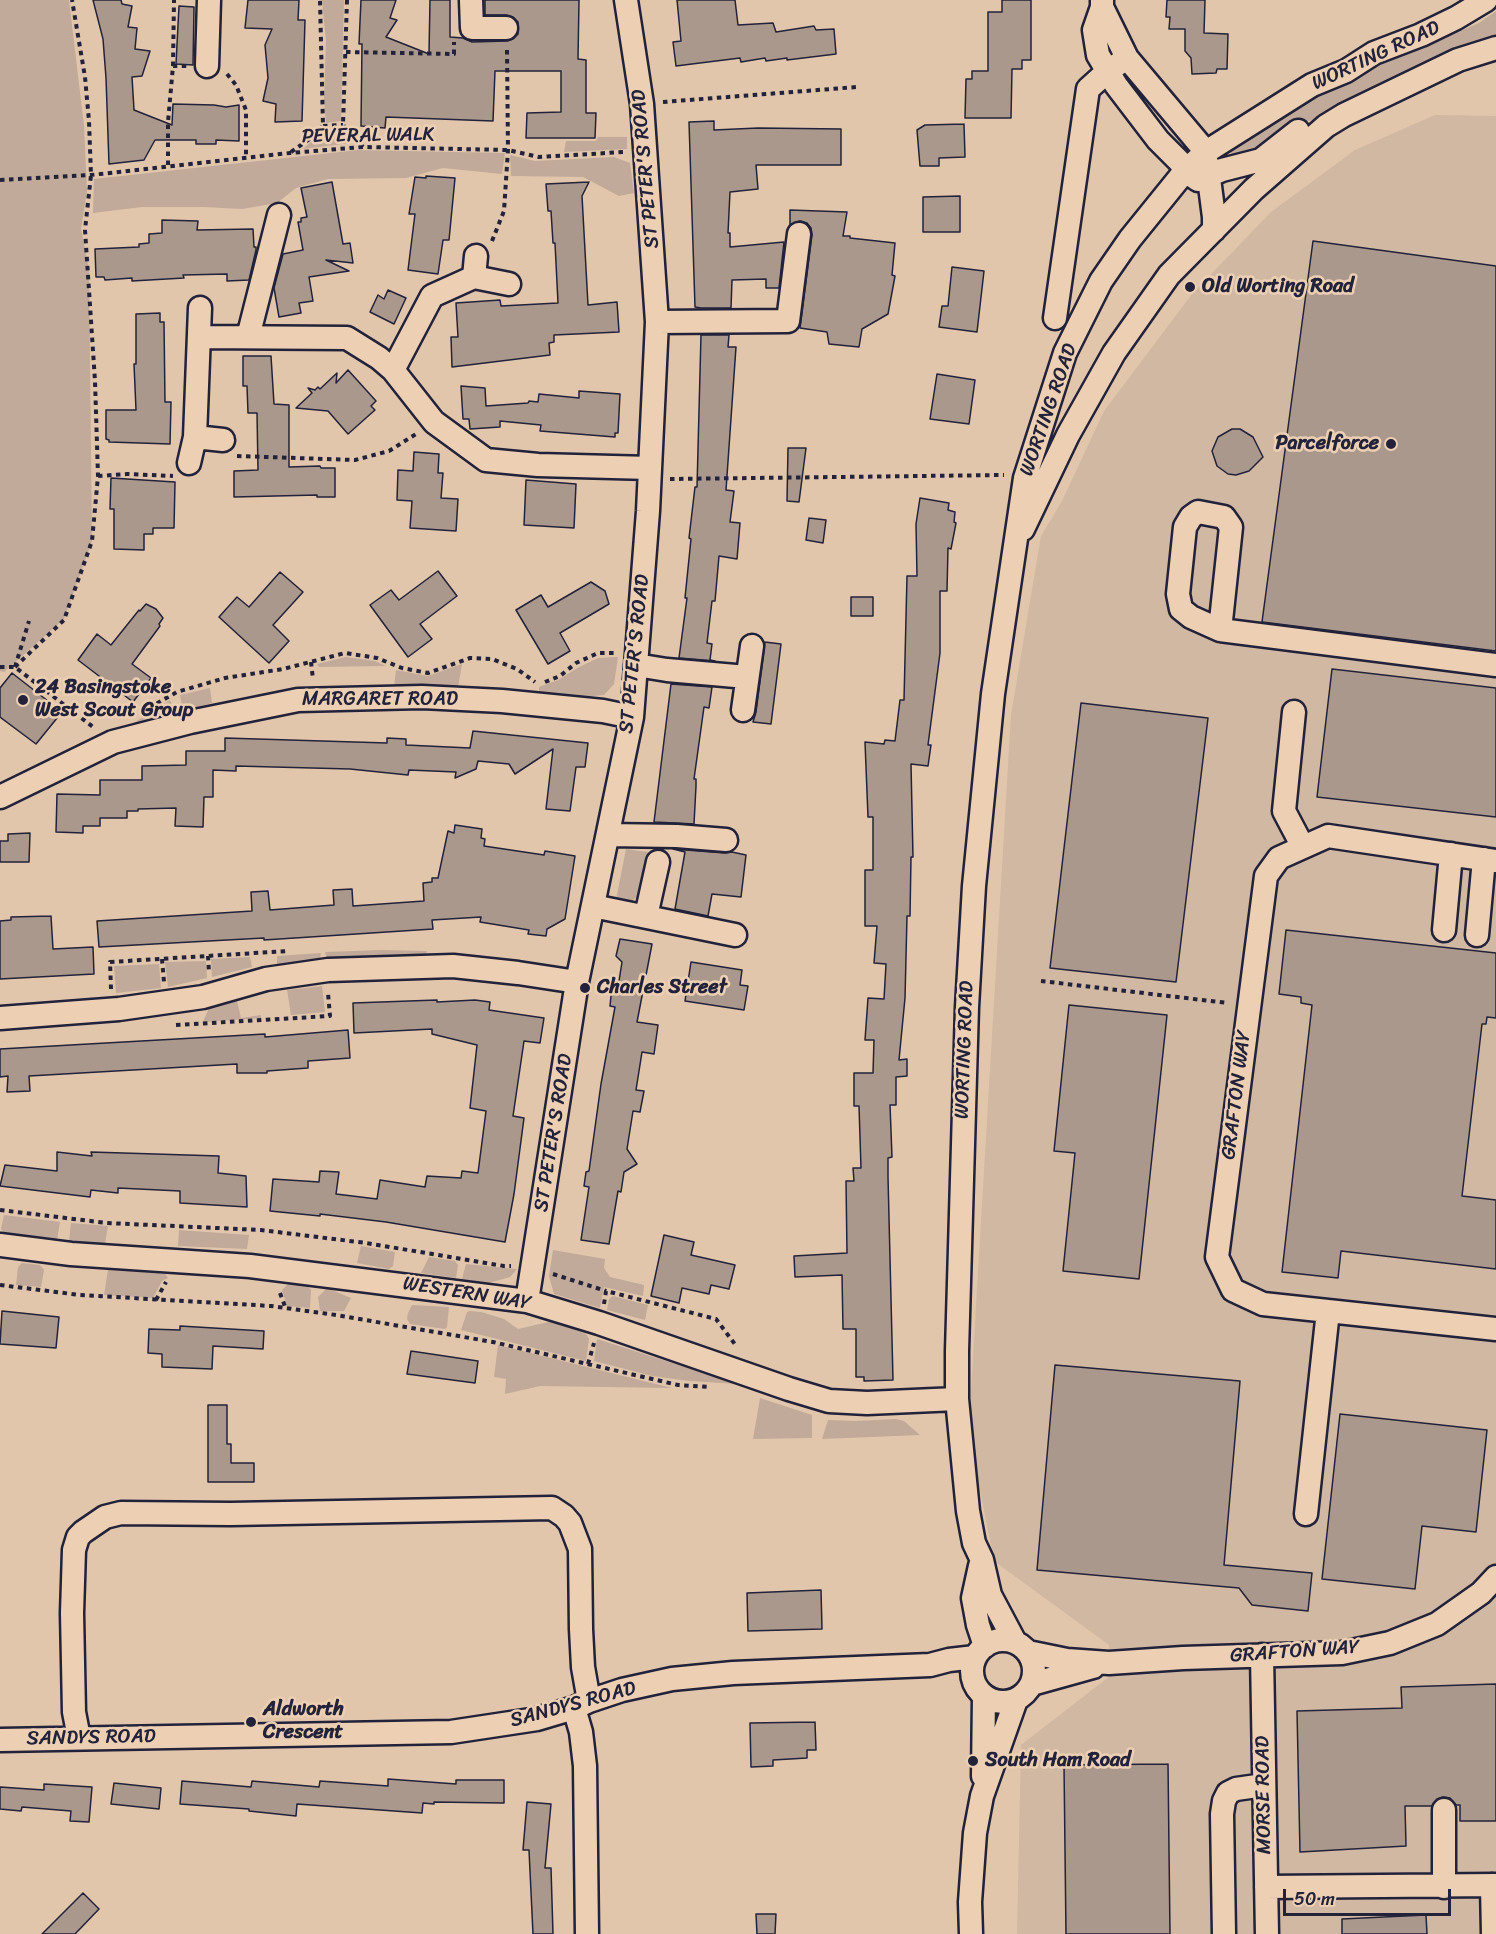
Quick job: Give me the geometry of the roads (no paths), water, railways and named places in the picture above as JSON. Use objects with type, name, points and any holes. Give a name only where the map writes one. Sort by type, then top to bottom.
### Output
[{"type":"street","points":[[207,66],[209,0]]},
{"type":"street","points":[[471,0],[472,28],[506,28]]},
{"type":"street","name":"ST PETER'S ROAD","points":[[527,1301],[577,982],[632,717],[637,657],[650,474],[657,322],[647,152],[626,0]]},
{"type":"street","name":"WORTING ROAD","points":[[1021,1647],[990,1595],[982,1560],[975,1543],[968,1511],[957,1399],[959,1216],[974,886],[993,694],[1025,478],[1065,353],[1108,269],[1185,171],[1206,152],[1312,85],[1346,71],[1371,43],[1421,35],[1486,0]]},
{"type":"street","points":[[1102,4],[1127,58],[1206,152],[1214,230]]},
{"type":"street","points":[[1102,4],[1094,30],[1098,55],[1158,140],[1180,162],[1185,171],[1198,180],[1208,176]]},
{"type":"street","name":"WORTING ROAD","points":[[1017,541],[1068,435],[1114,353],[1169,275],[1254,189],[1326,126],[1458,60],[1496,48]]},
{"type":"street","points":[[1054,318],[1088,89],[1127,58]]},
{"type":"street","name":"WORTING ROAD","points":[[1208,176],[1262,160],[1299,130],[1326,126]]},
{"type":"street","points":[[248,338],[279,215]]},
{"type":"street","points":[[657,322],[788,321],[799,234]]},
{"type":"street","points":[[393,370],[432,296],[475,266],[509,284]]},
{"type":"street","points":[[189,463],[195,437],[200,308]]},
{"type":"street","points":[[200,337],[347,338],[379,358],[393,370],[434,422],[486,460],[650,474]]},
{"type":"street","points":[[195,437],[223,440]]},
{"type":"street","points":[[1220,630],[1231,527],[1224,517],[1198,513],[1191,517],[1185,527],[1178,594],[1181,609],[1191,617],[1220,630],[1496,666]]},
{"type":"street","points":[[743,710],[752,646]]},
{"type":"street","points":[[637,657],[657,669],[747,677]]},
{"type":"street","name":"MARGARET ROAD","points":[[0,797],[113,742],[190,722],[298,700],[422,697],[533,704],[603,711],[632,717]]},
{"type":"street","points":[[1294,712],[1284,811],[1303,847]]},
{"type":"street","points":[[608,834],[726,840]]},
{"type":"street","name":"GRAFTON WAY","points":[[1490,860],[1328,836],[1279,858],[1266,876],[1217,1257],[1233,1290],[1263,1304],[1496,1329]]},
{"type":"street","points":[[1444,930],[1450,854]]},
{"type":"street","points":[[1477,935],[1490,860]]},
{"type":"street","points":[[646,916],[658,862]]},
{"type":"street","points":[[593,906],[735,935]]},
{"type":"street","points":[[0,1018],[119,1009],[203,997],[266,979],[328,970],[453,966],[577,982]]},
{"type":"street","name":"WESTERN WAY","points":[[0,1245],[71,1254],[250,1266],[527,1301],[829,1401],[867,1403],[957,1399]]},
{"type":"street","points":[[1306,1514],[1328,1311]]},
{"type":"street","points":[[79,1738],[74,1712],[72,1613],[74,1550],[78,1537],[105,1517],[121,1513],[219,1514],[552,1508],[570,1523],[580,1549],[583,1668],[580,1732],[585,1766],[587,1934]]},
{"type":"street","points":[[982,1560],[973,1599],[980,1652],[972,1671],[979,1689],[982,1796]]},
{"type":"street","name":"GRAFTON WAY","points":[[1021,1647],[1067,1660],[1109,1663],[1183,1658],[1342,1653],[1390,1643],[1437,1623],[1481,1593],[1496,1577]]},
{"type":"street","points":[[971,1934],[970,1902],[975,1833],[982,1796],[1024,1692],[1035,1672],[1033,1661],[1021,1647],[998,1640],[980,1652]]},
{"type":"street","name":"SANDYS ROAD","points":[[0,1740],[451,1732],[537,1719],[622,1690],[672,1679],[743,1672],[930,1665],[980,1652]]},
{"type":"street","name":"MORSE ROAD","points":[[1262,1655],[1267,1934]]},
{"type":"street","name":"GRAFTON WAY","points":[[1024,1692],[1109,1663]]},
{"type":"street","name":"SANDYS ROAD","points":[[930,1665],[979,1689]]},
{"type":"street","points":[[979,1689],[994,1701],[1005,1703],[1024,1692]]},
{"type":"street","points":[[1224,1934],[1224,1801],[1228,1792],[1264,1785]]},
{"type":"street","points":[[1444,1810],[1444,1887]]},
{"type":"street","points":[[1266,1887],[1494,1885],[1493,1934]]},
{"type":"place","name":"Old Worting Road","points":[[1190,287]]},
{"type":"place","name":"Parcelforce","points":[[1391,444]]},
{"type":"place","name":"24 Basingstoke West Scout Group","points":[[23,700]]},
{"type":"place","name":"Charles Street","points":[[585,988]]},
{"type":"place","name":"Aldworth Crescent","points":[[251,1722]]},
{"type":"place","name":"South Ham Road","points":[[973,1761]]}]
